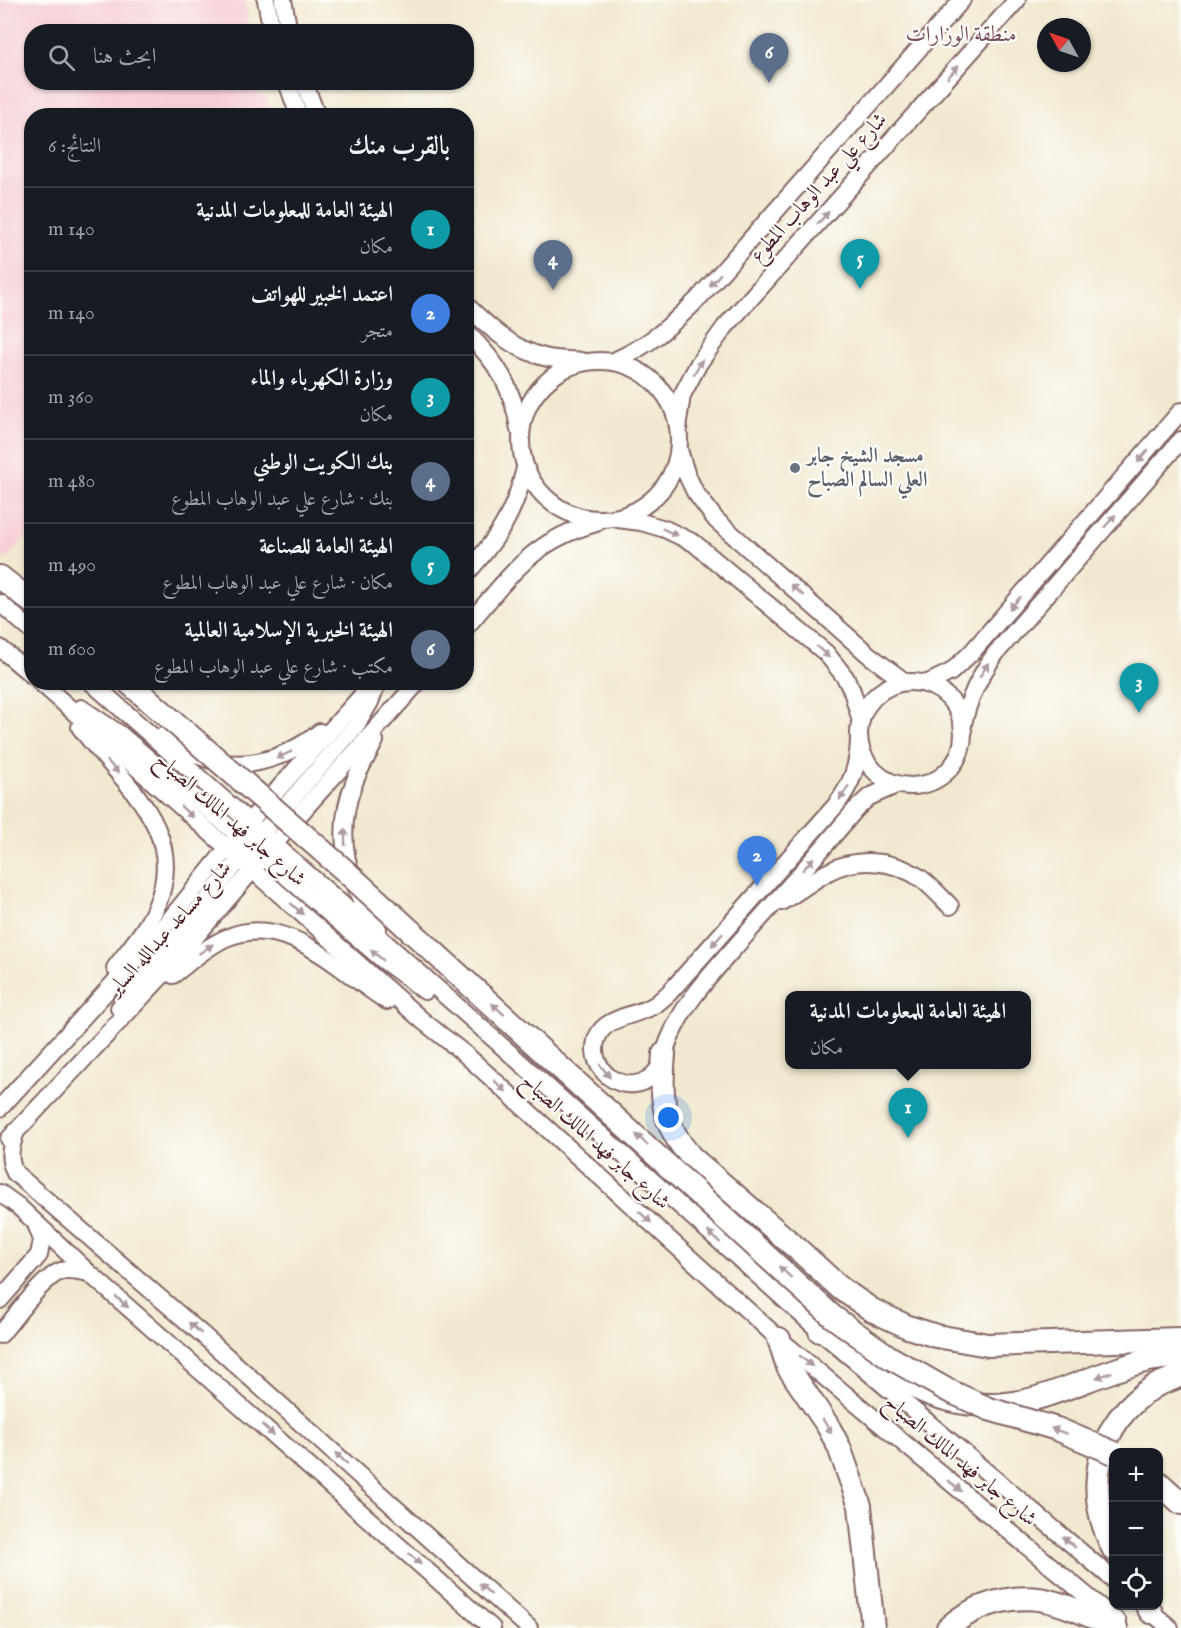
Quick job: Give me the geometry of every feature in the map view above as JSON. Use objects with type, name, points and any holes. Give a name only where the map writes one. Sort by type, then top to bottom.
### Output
[{"type":"highway","points":[[0,577],[24,596]]},
{"type":"highway","points":[[137,690],[352,877],[833,1317],[872,1346],[947,1390],[989,1409],[1057,1429],[1109,1451]]},
{"type":"highway","points":[[664,1054],[663,1105],[667,1120],[681,1146],[840,1288],[872,1310],[896,1323],[936,1336],[988,1345],[1181,1339]]},
{"type":"highway","points":[[813,1298],[895,1334],[963,1352],[1011,1357],[1087,1356],[1181,1348]]},
{"type":"highway","points":[[820,1331],[843,1341],[912,1386],[947,1400],[984,1406],[1038,1399],[1145,1361],[1181,1356]]},
{"type":"highway","points":[[779,1339],[788,1367],[828,1426],[839,1447],[860,1506],[873,1628]]},
{"type":"highway","points":[[1109,1541],[1103,1527],[1097,1500],[1096,1481],[1102,1453],[1114,1426],[1133,1404],[1156,1386],[1181,1375]]},
{"type":"highway","points":[[1163,1487],[1181,1503]]},
{"type":"highway","points":[[948,1628],[977,1609],[1002,1601],[1028,1598],[1054,1602],[1116,1628]]},
{"type":"street","points":[[266,0],[270,24]]},
{"type":"street","points":[[283,0],[288,24]]},
{"type":"street","name":"شارع علي عبد الوهاب المطوع","points":[[614,361],[635,352],[663,333],[697,300],[962,0]]},
{"type":"street","name":"شارع علي عبد الوهاب المطوع","points":[[678,421],[682,395],[699,363],[725,327],[1017,0]]},
{"type":"street","points":[[289,90],[295,108]]},
{"type":"street","points":[[307,90],[314,108]]},
{"type":"street","points":[[474,312],[508,342],[528,352],[546,357],[585,362],[614,361],[636,368],[655,382],[669,400],[678,421],[679,449],[686,473],[695,492],[716,520],[869,655],[905,682]]},
{"type":"street","points":[[474,340],[492,358],[506,381],[513,400],[525,468],[537,489],[556,506],[578,517],[641,522],[665,529],[694,543],[826,653],[836,664],[852,691],[860,729],[862,753],[870,767],[882,778],[896,785],[916,787],[923,785],[941,777],[957,760],[963,743],[966,709],[979,679],[996,653],[1181,440]]},
{"type":"street","points":[[520,440],[525,413],[539,389],[559,371],[585,362]]},
{"type":"street","points":[[926,684],[951,672],[966,658],[1181,411]]},
{"type":"street","points":[[474,618],[523,561],[547,542],[574,529],[638,510],[658,495],[672,474],[679,449]]},
{"type":"street","points":[[474,565],[494,541],[508,519],[519,494],[525,468]]},
{"type":"street","points":[[0,603],[24,624]]},
{"type":"street","points":[[0,648],[24,668]]},
{"type":"street","points":[[896,785],[878,792],[862,803],[694,996],[678,1021],[658,1070],[651,1077],[642,1083],[621,1084],[604,1072],[595,1051],[601,1031],[608,1023],[653,1006],[669,993],[836,805],[850,785],[854,774],[860,729],[873,699],[882,691],[905,682],[926,684],[946,695],[954,703],[963,724]]},
{"type":"street","points":[[49,690],[59,699],[90,741],[152,815],[160,833],[164,851],[165,871],[156,908],[78,1021]]},
{"type":"street","name":"شارع جابر فهد المالك الصباح","points":[[100,690],[138,723],[250,846],[423,1022],[466,1055],[779,1339],[1124,1628]]},
{"type":"street","name":"شارع مساعد عبدالله الساير","points":[[0,1149],[142,997],[349,710],[368,690]]},
{"type":"street","points":[[96,1045],[128,996],[250,846],[356,726],[370,702],[373,690]]},
{"type":"street","name":"شارع مساعد عبدالله الساير","points":[[0,1108],[154,939],[385,721],[411,690]]},
{"type":"street","points":[[59,699],[88,712],[121,735],[397,971],[425,991],[460,1010]]},
{"type":"street","points":[[138,723],[196,755],[233,764],[253,764],[289,753],[349,710]]},
{"type":"street","points":[[385,721],[354,783],[347,804],[344,826],[348,869],[355,890],[390,948]]},
{"type":"street","name":"شارع جابر فهد المالك الصباح","points":[[250,846],[390,948],[820,1331],[1109,1577]]},
{"type":"street","points":[[768,910],[838,867],[864,862],[890,864],[914,874],[925,881],[950,906]]},
{"type":"street","points":[[142,997],[208,947],[228,937],[250,932],[272,933],[312,948],[374,992],[423,1022]]},
{"type":"street","points":[[16,1131],[9,1151],[9,1161],[15,1173],[204,1336],[529,1628]]},
{"type":"street","points":[[18,1206],[24,1196],[34,1190]]},
{"type":"street","points":[[0,1192],[492,1628]]},
{"type":"street","points":[[0,1300],[39,1255],[42,1240],[36,1223]]},
{"type":"street","points":[[0,1335],[41,1286],[59,1272],[70,1269],[89,1273]]},
{"type":"street","points":[[343,1495],[358,1474]]},
{"type":"street","points":[[1150,1610],[1170,1628]]},
{"type":"shaded area","points":[[0,0],[245,0],[248,24],[24,24],[24,90],[258,90],[259,95],[266,97],[271,108],[24,108],[24,539],[6,560],[0,555]]},
{"type":"place","name":"الهيئة الخيرية الإسلامية العالمية","points":[[769,83]]},
{"type":"place","name":"الهيئة العامة للصناعة","points":[[860,289]]},
{"type":"place","name":"بنك الكويت الوطني","points":[[553,290]]},
{"type":"place","name":"مسجد الشيخ جابر العلي السالم الصباح","points":[[795,468]]},
{"type":"place","name":"وزارة الكهرباء والماء","points":[[1139,713]]},
{"type":"place","name":"اعتمد الخبير للهواتف","points":[[757,886]]},
{"type":"place","name":"الهيئة العامة للمعلومات المدنية","points":[[908,1138]]},
{"type":"district","name":"منطقة الوزارات","points":[[961,35]]}]
